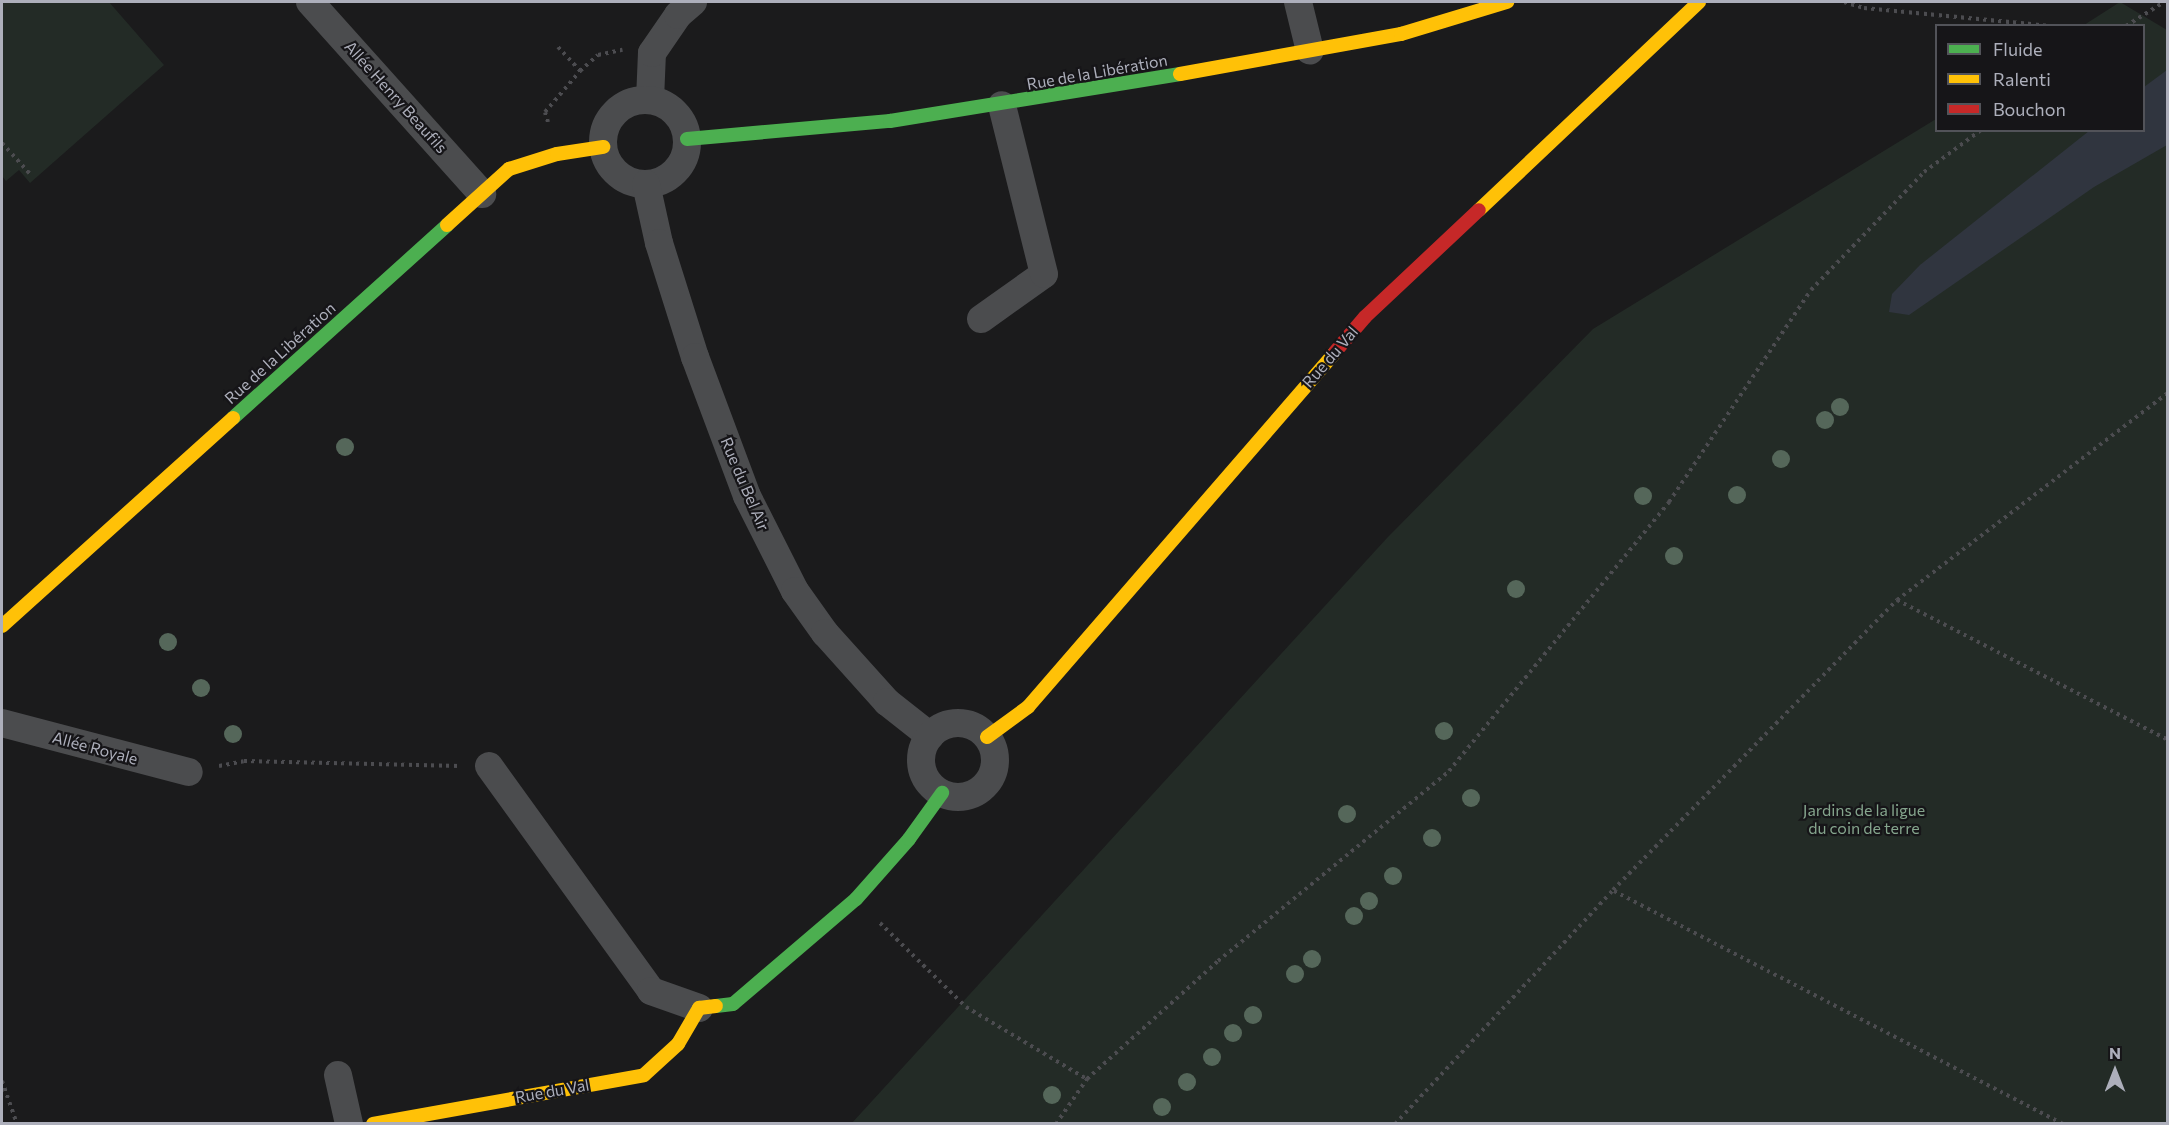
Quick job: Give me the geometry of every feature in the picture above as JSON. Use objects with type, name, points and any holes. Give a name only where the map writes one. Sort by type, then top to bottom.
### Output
[{"type":"street","name":"Allée Henry Beaufils","points":[[310,2],[482,194]]},
{"type":"street","points":[[650,100],[652,53],[678,15],[693,2]]},
{"type":"street","points":[[1298,2],[1310,51]]},
{"type":"street","name":"Rue de la Libération","points":[[687,139],[890,121],[1002,105],[1401,34],[1506,2]]},
{"type":"street","name":"Rue du Val","points":[[987,737],[1028,707],[1365,317],[1700,2]]},
{"type":"street","points":[[650,100],[675,113],[687,139],[686,153],[671,175],[646,184],[633,183],[613,170],[603,147],[603,134],[615,112],[631,102],[650,100]]},
{"type":"street","points":[[981,319],[1044,274],[1002,105]]},
{"type":"street","name":"Rue de la Libération","points":[[2,626],[509,169],[557,154],[603,147]]},
{"type":"street","name":"Rue du Bel Air","points":[[646,184],[659,243],[695,357],[747,496],[795,591],[825,633],[887,702],[930,736]]},
{"type":"street","name":"Allée Royale","points":[[2,723],[189,772]]},
{"type":"street","points":[[959,723],[970,725],[987,737],[995,760],[987,783],[966,796],[942,793],[926,778],[922,767],[924,745],[930,736],[948,724],[959,723]]},
{"type":"street","points":[[489,766],[651,991],[699,1008],[733,1004],[856,899],[909,839],[942,793]]},
{"type":"street","name":"Rue du Val","points":[[373,1124],[644,1075],[678,1044],[699,1008]]},
{"type":"street","points":[[338,1075],[349,1124]]},
{"type":"path","points":[[1844,2],[1863,8],[2029,24]]},
{"type":"path","points":[[2129,24],[2164,2]]},
{"type":"path","points":[[558,47],[580,71]]},
{"type":"path","points":[[557,154],[545,112],[580,71],[598,55],[622,50],[652,53]]},
{"type":"path","points":[[1056,1124],[1087,1079],[1218,961],[1449,771],[1669,502],[1811,290],[1924,172],[1978,132]]},
{"type":"path","points":[[2,143],[30,174]]},
{"type":"path","points":[[1395,1124],[1613,890],[1897,600],[2168,393]]},
{"type":"path","points":[[1897,600],[2168,740]]},
{"type":"path","points":[[189,772],[244,761],[489,766]]},
{"type":"path","points":[[1613,890],[2063,1124]]},
{"type":"path","points":[[856,899],[966,1007],[1087,1079]]},
{"type":"path","points":[[2,1081],[17,1124]]},
{"type":"green space","points":[[2,2],[109,2],[164,65],[30,183],[19,170],[6,181],[2,176]]},
{"type":"green space","name":"Jardins de la ligue du coin de terre","points":[[2120,2],[2167,30],[2167,1123],[851,1124],[1387,538],[1593,329],[1935,120],[1935,132],[2145,132],[2145,24],[2086,24]]},
{"type":"shaded area","points":[[2167,70],[2167,145],[2094,187],[1909,315],[1889,312],[1892,294],[1920,265],[2088,132],[2145,132],[2145,86]]},
{"type":"traffic: fast","points":[[687,139],[890,121],[1180,74]]},
{"type":"traffic: fast","points":[[233,418],[447,225]]},
{"type":"traffic: fast","points":[[716,1006],[733,1004],[856,899],[909,839],[942,793]]},
{"type":"traffic: slow","points":[[1180,74],[1401,34],[1507,2]]},
{"type":"traffic: slow","points":[[1479,210],[1699,2]]},
{"type":"traffic: slow","points":[[447,225],[509,169],[557,154],[603,147]]},
{"type":"traffic: slow","points":[[987,737],[1028,707],[1335,352]]},
{"type":"traffic: slow","points":[[2,626],[233,418]]},
{"type":"traffic: slow","points":[[373,1124],[644,1075],[678,1044],[699,1008],[716,1006]]},
{"type":"traffic: jam","points":[[1335,352],[1365,317],[1479,210]]}]
